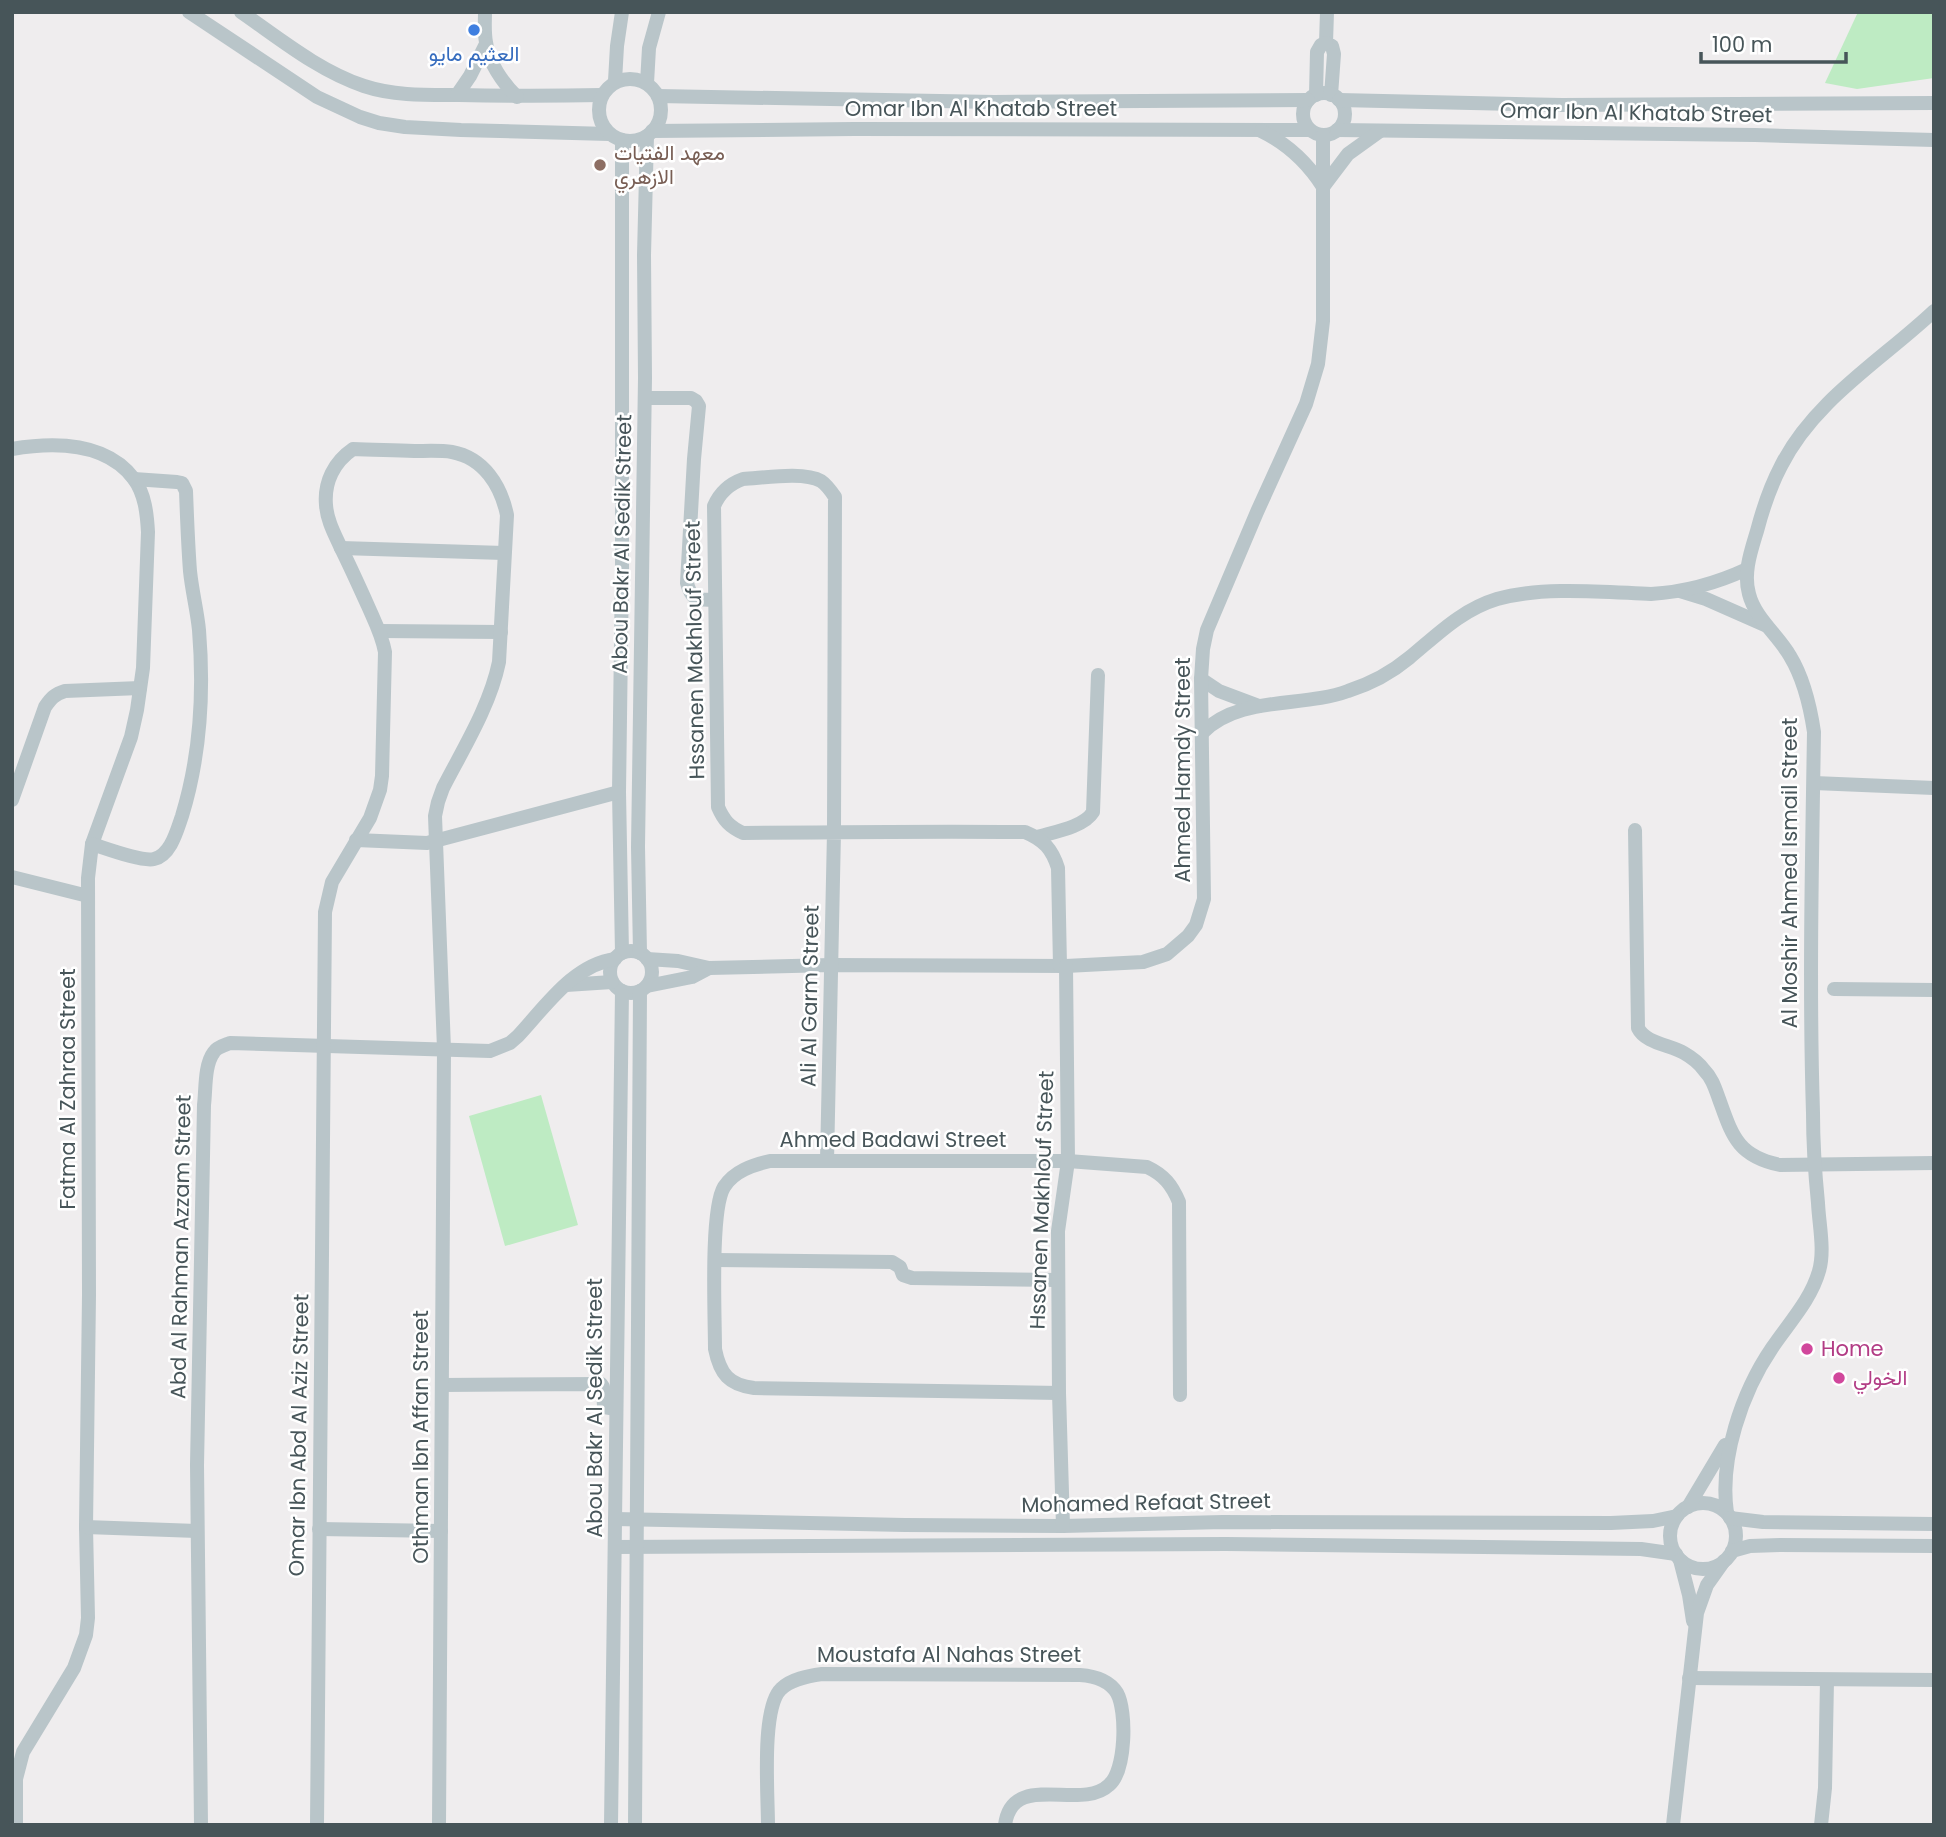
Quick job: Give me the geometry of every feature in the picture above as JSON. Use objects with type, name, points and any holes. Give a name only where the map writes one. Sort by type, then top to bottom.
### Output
[{"type":"street","points":[[189,12],[317,97],[379,123],[405,127],[639,140],[650,134],[658,123],[661,112],[658,96],[647,83],[628,79],[615,81]]},
{"type":"street","points":[[241,12],[333,73],[365,86],[393,92],[457,95],[603,95]]},
{"type":"street","points":[[485,12],[486,44],[506,86],[517,97]]},
{"type":"street","points":[[616,137],[601,121],[599,112],[603,95],[615,81],[622,12]]},
{"type":"street","points":[[647,83],[649,48],[659,12]]},
{"type":"street","points":[[1323,98],[1303,114],[1306,125],[1323,132],[1342,124],[1345,114],[1323,98],[1317,52],[1321,45],[1326,43],[1327,12]]},
{"type":"street","points":[[457,95],[486,44]]},
{"type":"street","name":"Omar Ibn Al Khatab Street","points":[[658,96],[994,102],[1323,98],[1562,105],[1934,103]]},
{"type":"street","name":"Omar Ibn Al Khatab Street","points":[[650,134],[854,129],[1323,132],[1381,130],[1934,139]]},
{"type":"street","points":[[1260,130],[1292,149],[1323,187],[1348,154],[1381,130]]},
{"type":"street","name":"Ahmed Hamdy Street","points":[[644,956],[709,968],[831,965],[1063,966],[1143,962],[1178,946],[1196,925],[1204,899],[1201,678],[1203,649],[1214,612],[1306,404],[1318,364],[1323,321],[1323,132]]},
{"type":"street","name":"Abou Bakr Al Sedik Street","points":[[644,956],[639,847],[645,398],[644,255],[650,134]]},
{"type":"street","name":"Abou Bakr Al Sedik Street","points":[[616,137],[622,568],[619,956]]},
{"type":"street","name":"Al Moshir Ahmed Ismail Street","points":[[1683,1511],[1718,1460],[1762,1364],[1814,1286],[1822,1251],[1811,1057],[1814,732],[1810,704],[1801,678],[1790,655],[1752,603],[1748,593],[1747,569],[1767,496],[1797,439],[1833,397],[1934,311]]},
{"type":"street","points":[[645,398],[691,398],[699,406],[687,583],[694,598],[715,600]]},
{"type":"street","points":[[12,449],[74,446],[107,457],[134,479],[182,483],[186,491],[190,573],[199,629],[201,679],[191,787],[179,824],[164,853],[155,859],[145,860],[92,844]]},
{"type":"street","name":"Othman Ibn Affan Street","points":[[341,548],[331,525],[326,503],[329,480],[338,462],[353,449],[452,452],[469,458],[484,468],[495,481],[503,498],[507,515],[499,663],[492,691],[438,802],[435,816],[444,1049],[439,1825]]},
{"type":"street","name":"Hssanen Makhlouf Street","points":[[834,832],[835,497],[829,487],[808,476],[743,479],[724,489],[714,506],[718,807],[723,819],[732,828],[743,833],[1026,832],[1047,845],[1058,868],[1068,1161],[1059,1221],[1058,1280],[1063,1526]]},
{"type":"street","name":"Fatma Al Zahraa Street","points":[[16,1825],[16,1779],[23,1752],[74,1668],[89,1618],[86,1527],[89,1295],[88,896],[92,844],[131,737],[140,688],[148,532],[146,513],[134,479]]},
{"type":"street","points":[[341,548],[504,553]]},
{"type":"street","name":"Omar Ibn Abd Al Aziz Street","points":[[317,1825],[326,902],[332,882],[376,804],[382,776],[385,652],[380,631],[341,548]]},
{"type":"street","points":[[1202,733],[1222,717],[1260,706],[1324,698],[1368,683],[1408,659],[1452,621],[1495,600],[1542,592],[1651,594],[1718,581],[1747,569]]},
{"type":"street","points":[[1678,590],[1729,608],[1768,627]]},
{"type":"street","points":[[380,631],[501,632]]},
{"type":"street","points":[[1037,837],[1086,821],[1094,812],[1097,676]]},
{"type":"street","points":[[1201,678],[1228,696],[1260,706]]},
{"type":"street","points":[[12,800],[50,699],[65,691],[140,688]]},
{"type":"street","points":[[1814,783],[1934,788]]},
{"type":"street","points":[[356,840],[427,843],[619,792]]},
{"type":"street","points":[[1635,830],[1637,1023],[1643,1035],[1683,1052],[1706,1071],[1731,1133],[1740,1145],[1751,1155],[1780,1165],[1934,1163]]},
{"type":"street","name":"Ali Al Garm Street","points":[[827,1161],[834,832]]},
{"type":"street","points":[[12,877],[88,896]]},
{"type":"street","points":[[566,985],[617,987],[631,993],[644,989],[652,975],[651,967],[644,956],[631,951],[619,956],[610,970],[617,987]]},
{"type":"street","name":"Abd Al Rahman Azzam Street","points":[[201,1825],[197,1531],[204,1119],[209,1066],[214,1052],[230,1043],[490,1051],[519,1036],[566,985],[587,967],[619,956]]},
{"type":"street","name":"Ahmed Hamdy Street","points":[[644,989],[692,977],[709,968]]},
{"type":"street","name":"Abou Bakr Al Sedik Street","points":[[611,1825],[617,987]]},
{"type":"street","name":"Abou Bakr Al Sedik Street","points":[[635,1825],[637,1259],[644,989]]},
{"type":"street","points":[[1833,989],[1934,990]]},
{"type":"street","name":"Ahmed Badawi Street","points":[[1059,1393],[741,1387],[722,1372],[715,1349],[715,1260],[719,1196],[733,1177],[753,1166],[770,1161],[1068,1161],[1147,1167],[1167,1180],[1179,1202],[1180,1395]]},
{"type":"street","points":[[715,1260],[892,1262],[897,1264],[907,1277],[1058,1280]]},
{"type":"street","points":[[442,1385],[601,1384],[604,1407],[616,1409]]},
{"type":"street","name":"Al Moshir Ahmed Ismail Street","points":[[1728,1516],[1724,1487],[1727,1461],[1740,1416]]},
{"type":"street","points":[[1673,1825],[1698,1613],[1707,1585],[1735,1544],[1735,1531],[1728,1516],[1721,1508],[1708,1504],[1683,1511],[1671,1528],[1670,1535],[1689,1595],[1694,1633]]},
{"type":"street","name":"Mohamed Refaat Street","points":[[615,1518],[1063,1526],[1223,1522],[1611,1523],[1653,1521],[1683,1511]]},
{"type":"street","points":[[1728,1516],[1763,1522],[1934,1524]]},
{"type":"street","points":[[1223,1522],[1227,1532],[1226,1544]]},
{"type":"street","points":[[1242,1522],[1242,1544]]},
{"type":"street","points":[[86,1527],[197,1531]]},
{"type":"street","points":[[319,1529],[441,1531]]},
{"type":"street","name":"Mohamed Refaat Street","points":[[615,1547],[1242,1544],[1627,1549],[1678,1557]]},
{"type":"street","points":[[1678,1557],[1698,1569],[1712,1568],[1728,1556],[1750,1546],[1934,1546]]},
{"type":"street","name":"Moustafa Al Nahas Street","points":[[768,1825],[770,1709],[781,1689],[791,1682],[822,1674],[956,1674],[1080,1675],[1094,1676],[1105,1682],[1116,1691],[1121,1703],[1122,1749],[1116,1777],[1105,1789],[1091,1794],[1034,1795],[1023,1798],[1009,1809],[1005,1825]]},
{"type":"street","points":[[1689,1678],[1934,1680]]},
{"type":"street","points":[[1821,1825],[1825,1788],[1827,1680]]},
{"type":"green space","points":[[1858,12],[1934,12],[1934,78],[1857,89],[1825,83]]},
{"type":"green space","points":[[541,1095],[578,1225],[505,1246],[469,1116]]},
{"type":"place","name":"العثيم مايو","points":[[474,30]]},
{"type":"place","name":"معهد الفتيات الازهري","points":[[600,165]]},
{"type":"place","name":"Home","points":[[1807,1349]]},
{"type":"place","name":"الخولي","points":[[1839,1378]]}]
